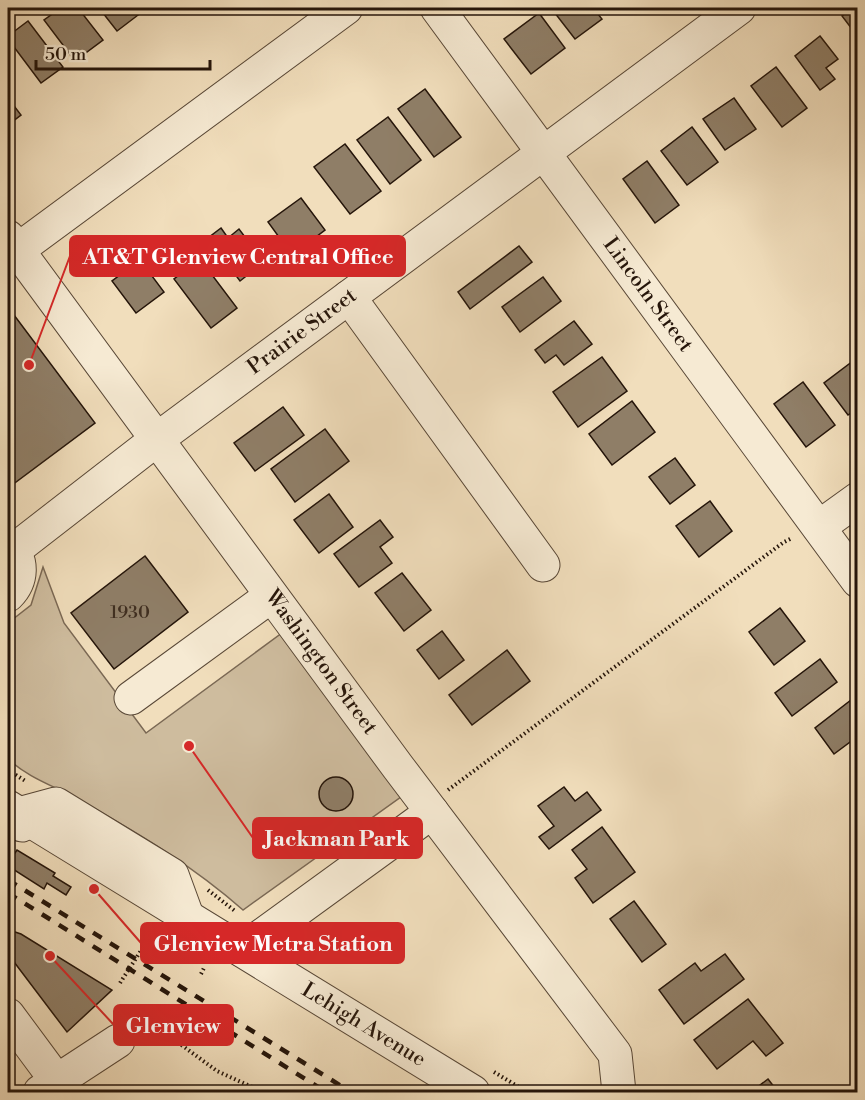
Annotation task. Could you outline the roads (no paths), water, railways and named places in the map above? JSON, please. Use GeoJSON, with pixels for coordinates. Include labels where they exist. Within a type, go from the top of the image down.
{"type":"FeatureCollection","features":[{"type":"Feature","properties":{"kind":"street"},"geometry":{"type":"LineString","coordinates":[[11,248],[346,8]]}},
{"type":"Feature","properties":{"kind":"street","name":"Lincoln Street"},"geometry":{"type":"LineString","coordinates":[[437,8],[858,581]]}},
{"type":"Feature","properties":{"kind":"street","name":"Prairie Street"},"geometry":{"type":"LineString","coordinates":[[10,548],[739,8]]}},
{"type":"Feature","properties":{"kind":"street","name":"Washington Street"},"geometry":{"type":"LineString","coordinates":[[11,248],[615,1054],[619,1092]]}},
{"type":"Feature","properties":{"kind":"street"},"geometry":{"type":"LineString","coordinates":[[349,297],[543,565]]}},
{"type":"Feature","properties":{"kind":"street"},"geometry":{"type":"LineString","coordinates":[[819,527],[858,499]]}},
{"type":"Feature","properties":{"kind":"street"},"geometry":{"type":"LineString","coordinates":[[8,596],[19,579],[20,569],[10,548]]}},
{"type":"Feature","properties":{"kind":"street"},"geometry":{"type":"LineString","coordinates":[[132,698],[271,596]]}},
{"type":"Feature","properties":{"kind":"street"},"geometry":{"type":"LineString","coordinates":[[13,810],[56,804],[172,875],[187,916]]}},
{"type":"Feature","properties":{"kind":"street"},"geometry":{"type":"LineString","coordinates":[[242,950],[430,809]]}},
{"type":"Feature","properties":{"kind":"street","name":"Lehigh Avenue"},"geometry":{"type":"LineString","coordinates":[[13,810],[473,1092]]}},
{"type":"Feature","properties":{"kind":"street"},"geometry":{"type":"LineString","coordinates":[[8,1015],[54,1089],[118,1041]]}},
{"type":"Feature","properties":{"kind":"railway"},"geometry":{"type":"LineString","coordinates":[[8,880],[351,1092]]}},
{"type":"Feature","properties":{"kind":"railway"},"geometry":{"type":"LineString","coordinates":[[8,893],[326,1092]]}},
{"type":"Feature","properties":{"kind":"place","name":"AT&T Glenview Central Office"},"geometry":{"type":"Point","coordinates":[29,365]}},
{"type":"Feature","properties":{"kind":"place","name":"Jackman Park"},"geometry":{"type":"Point","coordinates":[189,746]}},
{"type":"Feature","properties":{"kind":"place","name":"Glenview Metra Station"},"geometry":{"type":"Point","coordinates":[94,889]}},
{"type":"Feature","properties":{"kind":"place","name":"Glenview"},"geometry":{"type":"Point","coordinates":[50,956]}}]}
